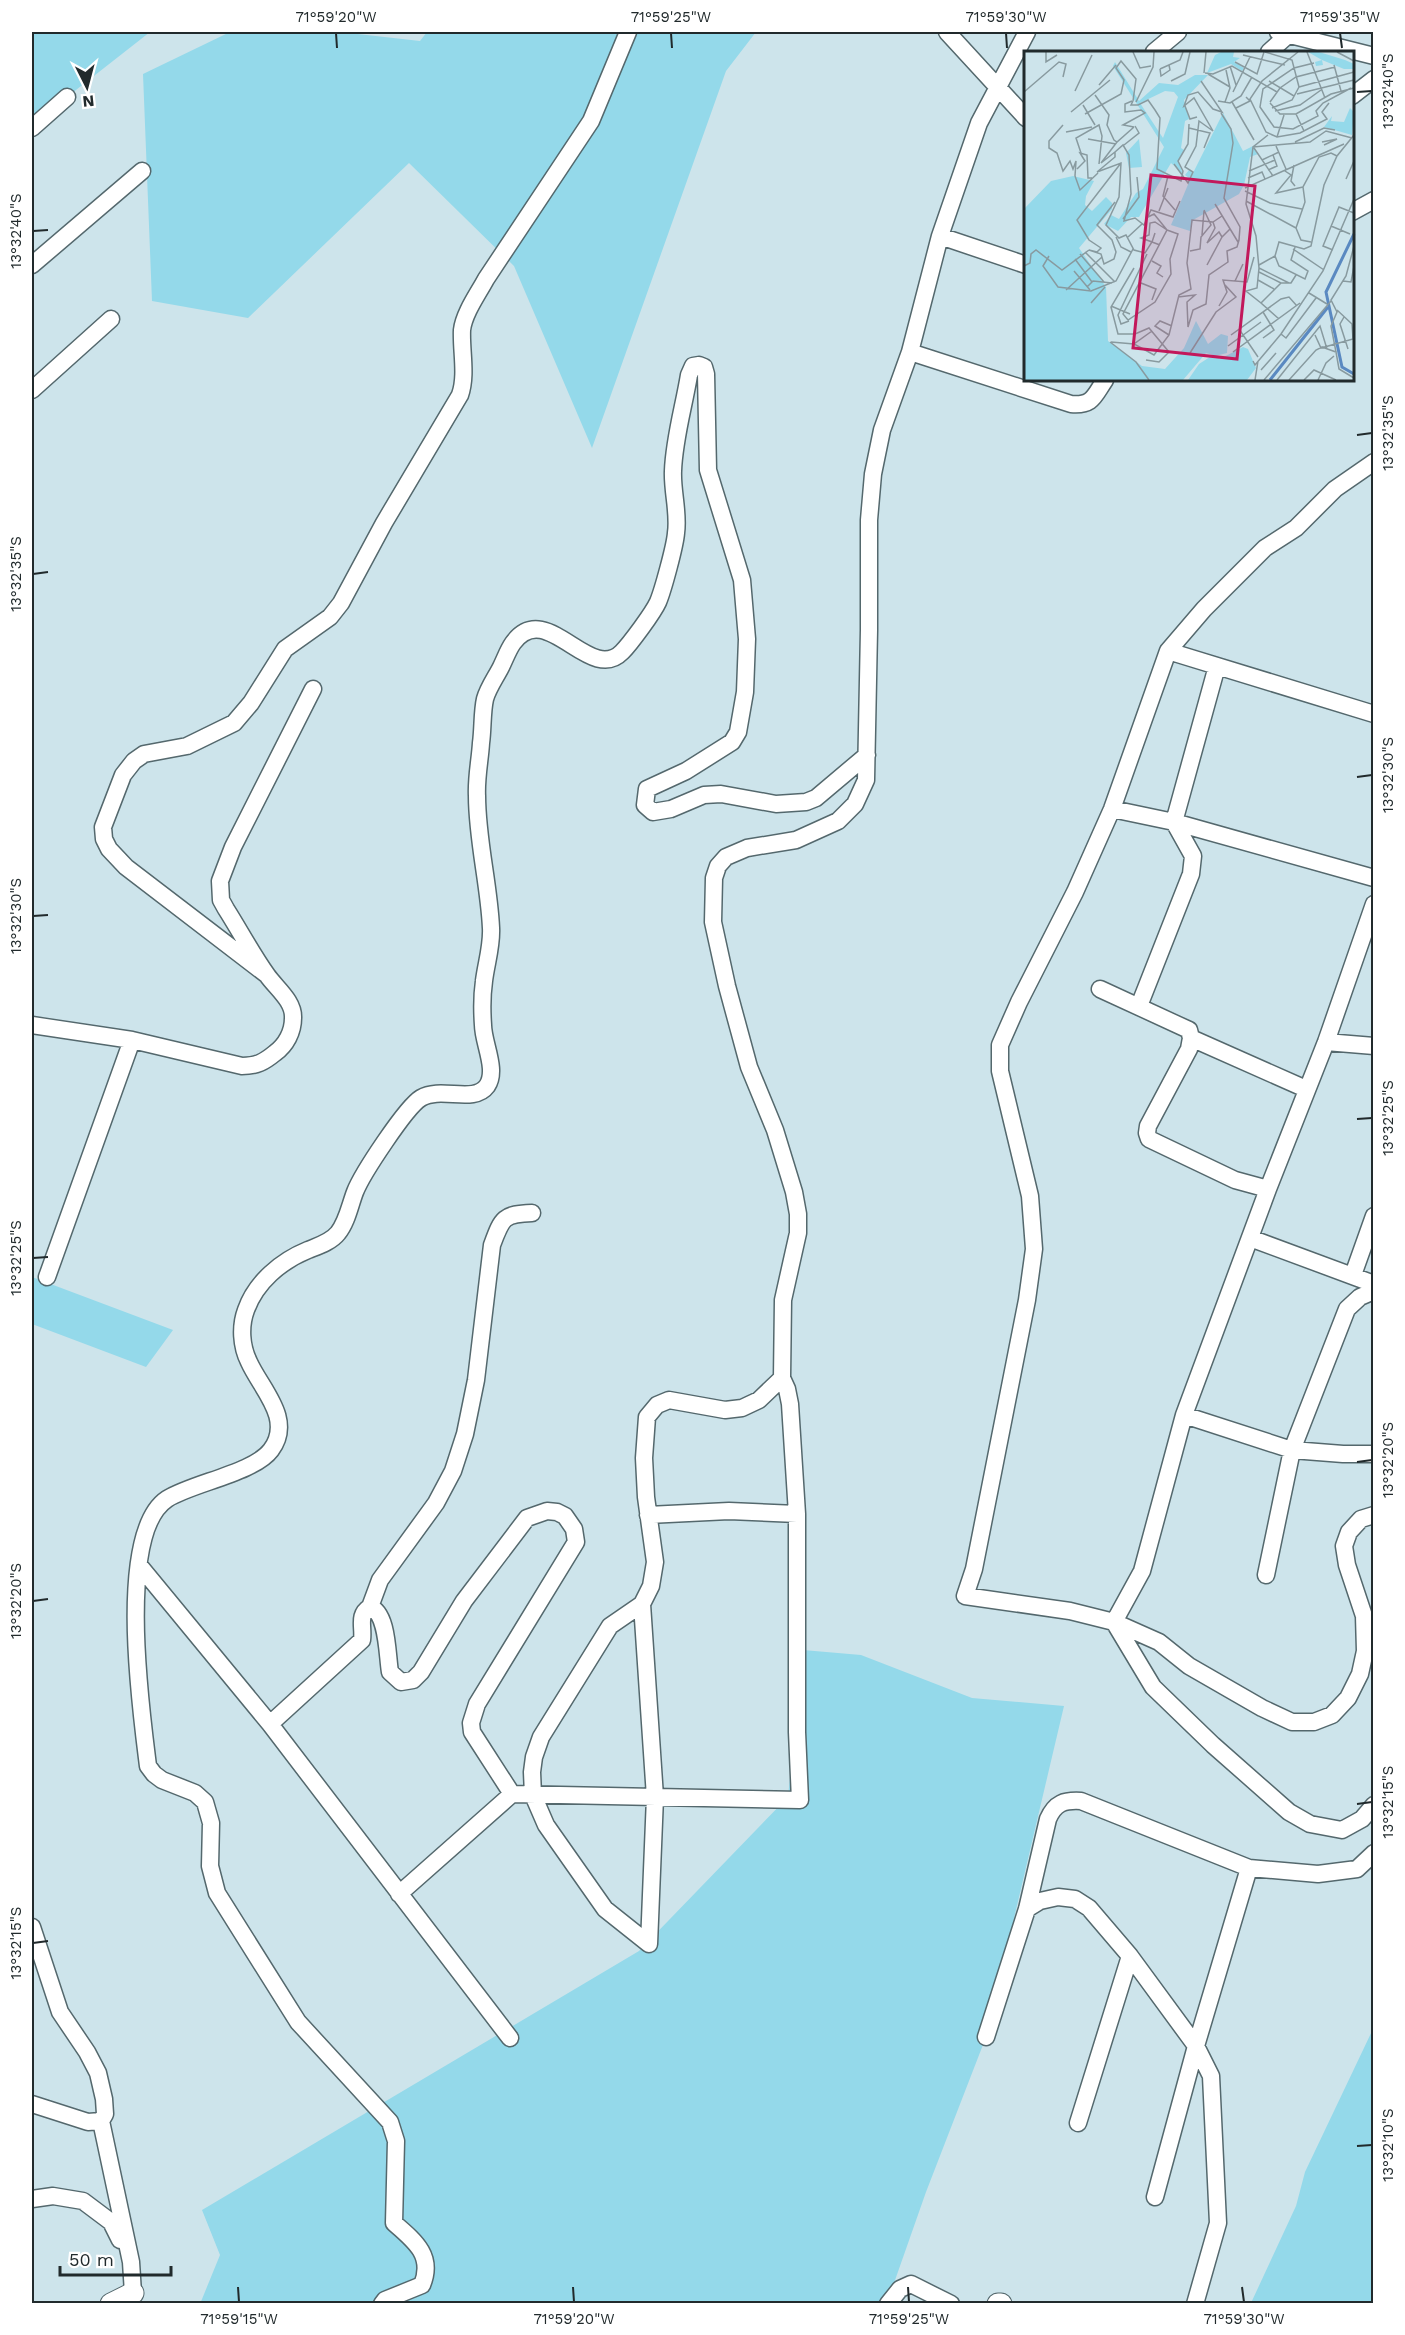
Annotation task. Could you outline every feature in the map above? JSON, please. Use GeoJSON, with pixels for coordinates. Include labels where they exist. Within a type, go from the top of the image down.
{"type":"FeatureCollection","features":[{"type":"Feature","properties":{"kind":"street"},"geometry":{"type":"LineString","coordinates":[[267,975],[126,867],[109,849],[104,839],[103,827],[123,775],[134,761],[144,754],[187,746],[234,723],[251,703],[285,649],[330,617],[341,603],[384,523],[460,395],[463,382],[462,327],[473,301],[591,121],[628,32]]}},
{"type":"Feature","properties":{"kind":"street"},"geometry":{"type":"LineString","coordinates":[[947,32],[1024,116]]}},
{"type":"Feature","properties":{"kind":"street"},"geometry":{"type":"LineString","coordinates":[[399,1894],[512,1794],[800,1800],[797,1732],[797,1514],[790,1404],[782,1378],[783,1300],[798,1233],[798,1214],[794,1192],[778,1140],[748,1067],[727,986],[713,922],[714,878],[718,866],[726,857],[747,848],[796,840],[838,821],[855,804],[866,780],[868,520],[873,474],[882,430],[910,352],[940,236],[979,123],[1027,32]]}},
{"type":"Feature","properties":{"kind":"street"},"geometry":{"type":"LineString","coordinates":[[1155,51],[1178,32]]}},
{"type":"Feature","properties":{"kind":"street"},"geometry":{"type":"LineString","coordinates":[[1270,51],[1283,33],[1374,56]]}},
{"type":"Feature","properties":{"kind":"street"},"geometry":{"type":"LineString","coordinates":[[1354,95],[1374,79]]}},
{"type":"Feature","properties":{"kind":"street"},"geometry":{"type":"LineString","coordinates":[[32,128],[67,97]]}},
{"type":"Feature","properties":{"kind":"street"},"geometry":{"type":"LineString","coordinates":[[32,265],[142,171]]}},
{"type":"Feature","properties":{"kind":"street"},"geometry":{"type":"LineString","coordinates":[[1354,211],[1374,200]]}},
{"type":"Feature","properties":{"kind":"street"},"geometry":{"type":"LineString","coordinates":[[940,236],[1024,264]]}},
{"type":"Feature","properties":{"kind":"street"},"geometry":{"type":"LineString","coordinates":[[32,390],[111,319]]}},
{"type":"Feature","properties":{"kind":"street"},"geometry":{"type":"LineString","coordinates":[[910,352],[1071,404],[1091,402],[1104,381]]}},
{"type":"Feature","properties":{"kind":"street"},"geometry":{"type":"LineString","coordinates":[[382,2304],[385,2300],[422,2285],[426,2275],[425,2256],[415,2242],[394,2223],[394,2131],[390,2122],[298,2022],[217,1893],[210,1866],[211,1823],[205,1802],[195,1793],[162,1780],[148,1766],[137,1649],[135,1596],[139,1565],[151,1517],[162,1503],[172,1496],[263,1459],[272,1449],[279,1435],[276,1412],[248,1361],[243,1342],[242,1326],[246,1309],[256,1289],[278,1266],[302,1252],[322,1245],[338,1234],[357,1187],[409,1107],[424,1095],[441,1092],[478,1094],[490,1082],[491,1074],[483,1028],[484,983],[492,933],[477,796],[486,698],[513,642],[522,634],[535,629],[550,631],[601,661],[611,660],[621,654],[657,602],[676,532],[673,471],[689,375],[693,366],[704,367],[706,374],[708,470],[742,580],[747,639],[745,692],[738,732],[732,742],[686,771],[647,789],[645,805],[652,812],[671,809],[704,795],[721,794],[776,804],[806,802],[816,798],[867,755]]}},
{"type":"Feature","properties":{"kind":"street"},"geometry":{"type":"LineString","coordinates":[[1374,462],[1335,489],[1296,528],[1265,548],[1204,609],[1168,651],[1112,809],[1075,892],[1019,1002],[1000,1045],[1000,1071],[1030,1196],[1034,1249],[1008,1401],[974,1569],[965,1596],[1070,1611],[1114,1622],[1159,1642],[1189,1666],[1262,1708],[1292,1722],[1314,1722],[1332,1715],[1348,1698],[1360,1674],[1365,1651],[1365,1617],[1347,1565],[1344,1546],[1349,1532],[1361,1519],[1374,1515]]}},
{"type":"Feature","properties":{"kind":"street"},"geometry":{"type":"LineString","coordinates":[[1168,651],[1374,714]]}},
{"type":"Feature","properties":{"kind":"street"},"geometry":{"type":"LineString","coordinates":[[1138,1006],[1191,874],[1193,856],[1174,822],[1217,666]]}},
{"type":"Feature","properties":{"kind":"street"},"geometry":{"type":"LineString","coordinates":[[32,1025],[132,1040],[242,1066],[254,1066],[265,1062],[280,1049],[291,1034],[294,1016],[286,998],[267,975],[221,900],[220,880],[233,847],[297,725],[313,689]]}},
{"type":"Feature","properties":{"kind":"street"},"geometry":{"type":"LineString","coordinates":[[1112,809],[1174,822],[1374,878]]}},
{"type":"Feature","properties":{"kind":"street"},"geometry":{"type":"LineString","coordinates":[[1114,1622],[1142,1571],[1184,1415],[1306,1089],[1326,1042],[1374,904]]}},
{"type":"Feature","properties":{"kind":"street"},"geometry":{"type":"LineString","coordinates":[[1100,989],[1189,1030],[1191,1038],[1189,1049],[1148,1126],[1149,1138],[1235,1180],[1268,1189]]}},
{"type":"Feature","properties":{"kind":"street"},"geometry":{"type":"LineString","coordinates":[[1191,1038],[1306,1089]]}},
{"type":"Feature","properties":{"kind":"street"},"geometry":{"type":"LineString","coordinates":[[47,1277],[132,1040]]}},
{"type":"Feature","properties":{"kind":"street"},"geometry":{"type":"LineString","coordinates":[[1326,1042],[1374,1046]]}},
{"type":"Feature","properties":{"kind":"street"},"geometry":{"type":"LineString","coordinates":[[270,1724],[362,1640],[362,1616],[364,1610],[370,1607],[380,1580],[436,1503],[453,1471],[465,1434],[476,1380],[492,1245],[504,1217],[532,1213]]}},
{"type":"Feature","properties":{"kind":"street"},"geometry":{"type":"LineString","coordinates":[[1353,1275],[1374,1216]]}},
{"type":"Feature","properties":{"kind":"street"},"geometry":{"type":"LineString","coordinates":[[1250,1238],[1374,1284]]}},
{"type":"Feature","properties":{"kind":"street"},"geometry":{"type":"LineString","coordinates":[[1266,1575],[1292,1450],[1347,1309],[1360,1297],[1374,1291]]}},
{"type":"Feature","properties":{"kind":"street"},"geometry":{"type":"LineString","coordinates":[[642,1604],[655,1797],[649,1944],[605,1910],[546,1826],[533,1795],[534,1756],[541,1737],[610,1626],[642,1604],[651,1586],[655,1562],[648,1515],[644,1458],[647,1417],[657,1405],[669,1400],[725,1410],[742,1408],[759,1400],[782,1378]]}},
{"type":"Feature","properties":{"kind":"street"},"geometry":{"type":"LineString","coordinates":[[1184,1415],[1292,1450],[1374,1454]]}},
{"type":"Feature","properties":{"kind":"street"},"geometry":{"type":"LineString","coordinates":[[370,1607],[377,1610],[382,1619],[390,1672],[401,1682],[413,1680],[431,1658],[464,1601],[527,1518],[547,1511],[565,1516],[574,1529],[576,1542],[477,1704],[471,1724],[476,1739],[512,1794]]}},
{"type":"Feature","properties":{"kind":"street"},"geometry":{"type":"LineString","coordinates":[[648,1515],[729,1511],[797,1514]]}},
{"type":"Feature","properties":{"kind":"street"},"geometry":{"type":"LineString","coordinates":[[139,1565],[270,1724],[510,2038]]}},
{"type":"Feature","properties":{"kind":"street"},"geometry":{"type":"LineString","coordinates":[[1114,1622],[1153,1687],[1229,1760],[1288,1812],[1310,1824],[1342,1830],[1362,1819],[1374,1805]]}},
{"type":"Feature","properties":{"kind":"street"},"geometry":{"type":"LineString","coordinates":[[986,2037],[1027,1909],[1048,1819],[1058,1803],[1069,1800],[1081,1801],[1249,1868],[1318,1874],[1357,1869],[1374,1853]]}},
{"type":"Feature","properties":{"kind":"street"},"geometry":{"type":"LineString","coordinates":[[1155,2197],[1196,2046],[1249,1868]]}},
{"type":"Feature","properties":{"kind":"street"},"geometry":{"type":"LineString","coordinates":[[1027,1909],[1040,1901],[1058,1897],[1075,1899],[1089,1908],[1130,1956],[1196,2046],[1211,2076],[1218,2223],[1195,2304]]}},
{"type":"Feature","properties":{"kind":"street"},"geometry":{"type":"LineString","coordinates":[[32,1927],[60,2012],[98,2073],[104,2099],[105,2114],[101,2121],[131,2262],[132,2298],[111,2304]]}},
{"type":"Feature","properties":{"kind":"street"},"geometry":{"type":"LineString","coordinates":[[1078,2123],[1130,1956]]}},
{"type":"Feature","properties":{"kind":"street"},"geometry":{"type":"LineString","coordinates":[[32,2104],[88,2122],[101,2121]]}},
{"type":"Feature","properties":{"kind":"street"},"geometry":{"type":"LineString","coordinates":[[32,2199],[53,2196],[83,2201],[111,2222],[131,2262]]}},
{"type":"Feature","properties":{"kind":"street"},"geometry":{"type":"LineString","coordinates":[[888,2304],[900,2289],[911,2284],[951,2304]]}},
{"type":"Feature","properties":{"kind":"shaded area"},"geometry":{"type":"Polygon","coordinates":[[[32,32],[150,32],[67,97],[32,119],[32,32]]]}},
{"type":"Feature","properties":{"kind":"shaded area"},"geometry":{"type":"Polygon","coordinates":[[[230,32],[340,32],[420,41],[427,32],[756,32],[726,71],[592,448],[514,266],[409,163],[248,318],[152,301],[143,74],[230,32]]]}},
{"type":"Feature","properties":{"kind":"shaded area"},"geometry":{"type":"Polygon","coordinates":[[[32,1277],[173,1330],[146,1367],[32,1324],[32,1277]]]}},
{"type":"Feature","properties":{"kind":"shaded area"},"geometry":{"type":"Polygon","coordinates":[[[803,1650],[861,1655],[972,1698],[1064,1706],[986,2037],[926,2192],[887,2303],[200,2304],[220,2255],[202,2210],[639,1951],[788,1797],[803,1650]]]}},
{"type":"Feature","properties":{"kind":"shaded area"},"geometry":{"type":"Polygon","coordinates":[[[1373,2029],[1373,2303],[1251,2303],[1296,2206],[1305,2172],[1373,2029]]]}}]}
